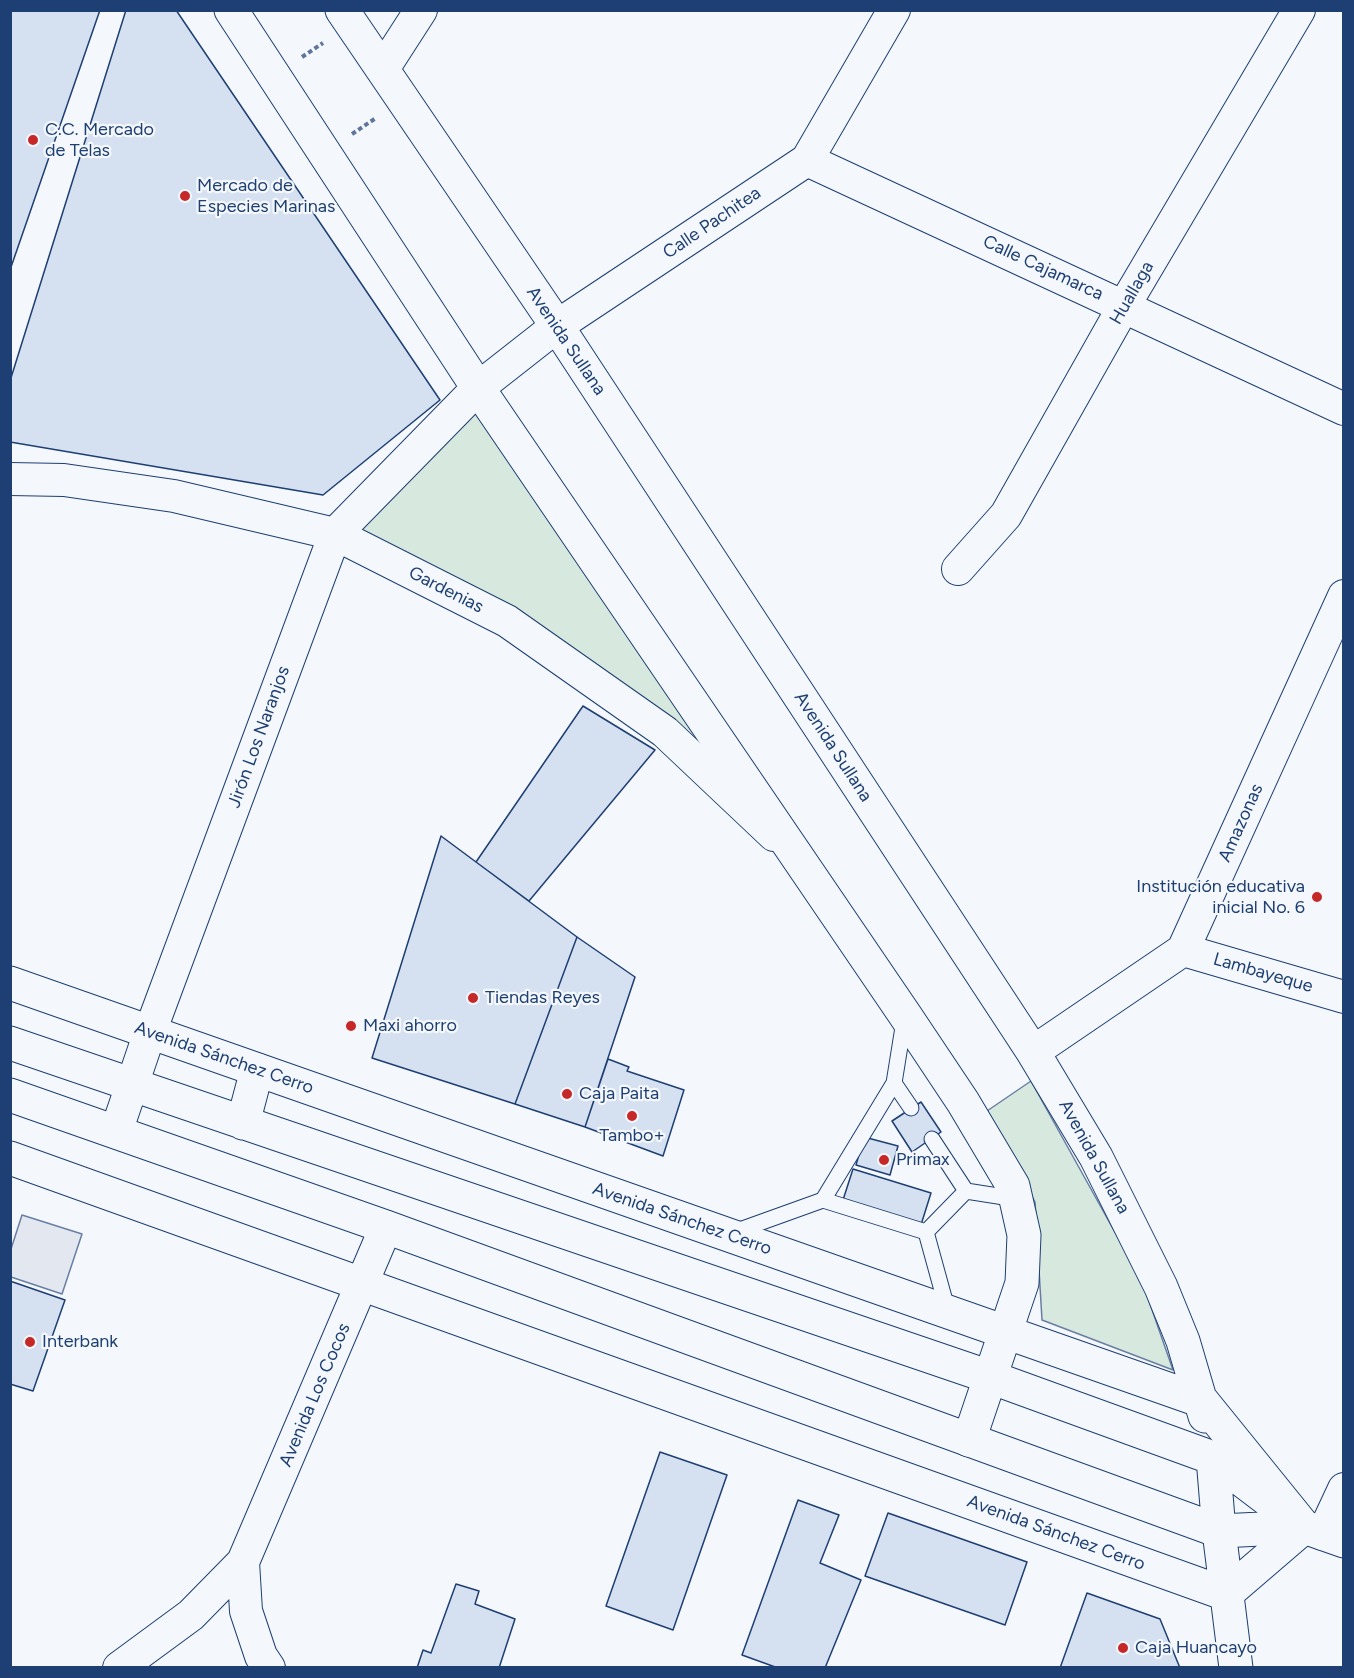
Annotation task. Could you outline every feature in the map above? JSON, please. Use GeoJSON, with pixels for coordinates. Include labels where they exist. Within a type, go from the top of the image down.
{"type":"FeatureCollection","features":[{"type":"Feature","properties":{"kind":"main road"},"geometry":{"type":"LineString","coordinates":[[231,10],[478,388],[804,864],[969,1111],[1013,1186],[1018,1199],[1024,1235],[1022,1284],[969,1440]]}},
{"type":"Feature","properties":{"kind":"main road","name":"Avenida Sullana"},"geometry":{"type":"LineString","coordinates":[[347,17],[557,326],[1033,1052],[1096,1157],[1141,1246],[1184,1341],[1202,1401],[1213,1458],[1219,1531],[1236,1668]]}},
{"type":"Feature","properties":{"kind":"main road","name":"Avenida Sánchez Cerro"},"geometry":{"type":"LineString","coordinates":[[10,983],[1202,1401]]}},
{"type":"Feature","properties":{"kind":"main road"},"geometry":{"type":"LineString","coordinates":[[10,1043],[990,1377],[1213,1458],[1323,1534]]}},
{"type":"Feature","properties":{"kind":"main road"},"geometry":{"type":"LineString","coordinates":[[243,1123],[257,1070]]}},
{"type":"Feature","properties":{"kind":"main road"},"geometry":{"type":"LineString","coordinates":[[10,1095],[386,1227],[1219,1531],[1323,1534]]}},
{"type":"Feature","properties":{"kind":"main road","name":"Avenida Sánchez Cerro"},"geometry":{"type":"LineString","coordinates":[[10,1158],[1226,1594]]}},
{"type":"Feature","properties":{"kind":"main road"},"geometry":{"type":"LineString","coordinates":[[1202,1401],[1323,1534]]}},
{"type":"Feature","properties":{"kind":"main road"},"geometry":{"type":"LineString","coordinates":[[1226,1594],[1323,1534]]}},
{"type":"Feature","properties":{"kind":"street"},"geometry":{"type":"LineString","coordinates":[[383,69],[421,10]]}},
{"type":"Feature","properties":{"kind":"street","name":"Calle Pachitea"},"geometry":{"type":"LineString","coordinates":[[478,388],[557,326],[807,160],[894,10]]}},
{"type":"Feature","properties":{"kind":"street","name":"Huallaga"},"geometry":{"type":"LineString","coordinates":[[958,569],[1006,515],[1124,306],[1299,10]]}},
{"type":"Feature","properties":{"kind":"street","name":"Calle Cajamarca"},"geometry":{"type":"LineString","coordinates":[[807,160],[1344,409]]}},
{"type":"Feature","properties":{"kind":"street","name":"Jirón Los Naranjos"},"geometry":{"type":"LineString","coordinates":[[116,1132],[150,1032],[335,534],[478,388]]}},
{"type":"Feature","properties":{"kind":"street","name":"Gardenias"},"geometry":{"type":"LineString","coordinates":[[10,479],[64,480],[174,496],[335,534],[507,621],[665,732],[804,864]]}},
{"type":"Feature","properties":{"kind":"street","name":"Amazonas"},"geometry":{"type":"LineString","coordinates":[[1184,950],[1344,596]]}},
{"type":"Feature","properties":{"kind":"street"},"geometry":{"type":"LineString","coordinates":[[1033,1052],[1184,950]]}},
{"type":"Feature","properties":{"kind":"street","name":"Lambayeque"},"geometry":{"type":"LineString","coordinates":[[1184,950],[1344,997]]}},
{"type":"Feature","properties":{"kind":"street","name":"Avenida Los Cocos"},"geometry":{"type":"LineString","coordinates":[[119,1668],[191,1616],[243,1562],[386,1227]]}},
{"type":"Feature","properties":{"kind":"street"},"geometry":{"type":"LineString","coordinates":[[1323,1534],[1344,1490]]}},
{"type":"Feature","properties":{"kind":"street","name":"Avenida Los Cocos"},"geometry":{"type":"LineString","coordinates":[[243,1562],[246,1611],[261,1656],[269,1668]]}},
{"type":"Feature","properties":{"kind":"lane"},"geometry":{"type":"LineString","coordinates":[[823,1200],[894,1083],[905,1015]]}},
{"type":"Feature","properties":{"kind":"lane"},"geometry":{"type":"LineString","coordinates":[[894,1083],[911,1108]]}},
{"type":"Feature","properties":{"kind":"lane"},"geometry":{"type":"LineString","coordinates":[[932,1139],[966,1191],[1018,1199]]}},
{"type":"Feature","properties":{"kind":"lane"},"geometry":{"type":"LineString","coordinates":[[926,1232],[966,1191]]}},
{"type":"Feature","properties":{"kind":"lane"},"geometry":{"type":"LineString","coordinates":[[728,1235],[823,1200],[926,1232]]}},
{"type":"Feature","properties":{"kind":"lane"},"geometry":{"type":"LineString","coordinates":[[926,1232],[948,1312]]}},
{"type":"Feature","properties":{"kind":"path"},"geometry":{"type":"LineString","coordinates":[[274,76],[347,17]]}},
{"type":"Feature","properties":{"kind":"path"},"geometry":{"type":"LineString","coordinates":[[324,153],[403,99]]}},
{"type":"Feature","properties":{"kind":"shaded area"},"geometry":{"type":"Polygon","coordinates":[[[478,388],[804,865],[665,732],[335,534],[478,388]]]}},
{"type":"Feature","properties":{"kind":"shaded area"},"geometry":{"type":"Polygon","coordinates":[[[1031,1081],[1142,1281],[1173,1370],[1042,1320],[1035,1202],[987,1111],[1031,1081]]]}},
{"type":"Feature","properties":{"kind":"shaded area"},"geometry":{"type":"Polygon","coordinates":[[[22,1215],[82,1234],[62,1294],[11,1277],[11,1249],[22,1215]]]}},
{"type":"Feature","properties":{"kind":"building","name":"C.C. Mercado de Telas"},"geometry":{"type":"Polygon","coordinates":[[[10,10],[100,10],[10,270],[10,10]]]}},
{"type":"Feature","properties":{"kind":"building","name":"Mercado de Especies Marinas"},"geometry":{"type":"Polygon","coordinates":[[[126,10],[176,10],[440,400],[323,495],[10,442],[10,381],[126,10]]]}},
{"type":"Feature","properties":{"kind":"building"},"geometry":{"type":"Polygon","coordinates":[[[583,706],[655,750],[529,901],[476,862],[583,706]]]}},
{"type":"Feature","properties":{"kind":"building","name":"Tiendas Reyes"},"geometry":{"type":"Polygon","coordinates":[[[441,836],[577,937],[515,1104],[372,1058],[441,836]]]}},
{"type":"Feature","properties":{"kind":"building"},"geometry":{"type":"Polygon","coordinates":[[[577,937],[635,977],[585,1127],[515,1104],[577,937]]]}},
{"type":"Feature","properties":{"kind":"building"},"geometry":{"type":"Polygon","coordinates":[[[608,1059],[629,1067],[627,1071],[684,1090],[663,1156],[585,1127],[608,1059]]]}},
{"type":"Feature","properties":{"kind":"building"},"geometry":{"type":"Polygon","coordinates":[[[921,1102],[941,1132],[912,1152],[892,1121],[921,1102]]]}},
{"type":"Feature","properties":{"kind":"building"},"geometry":{"type":"Polygon","coordinates":[[[864,1137],[898,1146],[890,1175],[856,1165],[864,1137]]]}},
{"type":"Feature","properties":{"kind":"building"},"geometry":{"type":"Polygon","coordinates":[[[853,1169],[931,1193],[920,1228],[842,1203],[853,1169]]]}},
{"type":"Feature","properties":{"kind":"building","name":"Interbank"},"geometry":{"type":"Polygon","coordinates":[[[10,1281],[65,1300],[33,1391],[10,1384],[10,1281]]]}},
{"type":"Feature","properties":{"kind":"building"},"geometry":{"type":"Polygon","coordinates":[[[660,1452],[727,1475],[673,1630],[606,1606],[660,1452]]]}},
{"type":"Feature","properties":{"kind":"building"},"geometry":{"type":"Polygon","coordinates":[[[798,1500],[839,1515],[820,1563],[861,1580],[825,1668],[778,1668],[742,1655],[798,1500]]]}},
{"type":"Feature","properties":{"kind":"building"},"geometry":{"type":"Polygon","coordinates":[[[888,1513],[1027,1562],[1005,1625],[865,1576],[888,1513]]]}},
{"type":"Feature","properties":{"kind":"building"},"geometry":{"type":"Polygon","coordinates":[[[456,1584],[479,1591],[475,1604],[515,1619],[499,1668],[417,1668],[423,1650],[431,1653],[456,1584]]]}},
{"type":"Feature","properties":{"kind":"building"},"geometry":{"type":"Polygon","coordinates":[[[1087,1593],[1160,1619],[1180,1668],[1060,1668],[1087,1593]]]}},
{"type":"Feature","properties":{"kind":"place","name":"C.C. Mercado de Telas"},"geometry":{"type":"Point","coordinates":[33,140]}},
{"type":"Feature","properties":{"kind":"place","name":"Mercado de Especies Marinas"},"geometry":{"type":"Point","coordinates":[185,196]}},
{"type":"Feature","properties":{"kind":"place","name":"Institución educativa inicial No. 6"},"geometry":{"type":"Point","coordinates":[1317,897]}},
{"type":"Feature","properties":{"kind":"place","name":"Tiendas Reyes"},"geometry":{"type":"Point","coordinates":[473,998]}},
{"type":"Feature","properties":{"kind":"place","name":"Maxi ahorro"},"geometry":{"type":"Point","coordinates":[351,1026]}},
{"type":"Feature","properties":{"kind":"place","name":"Caja Paita"},"geometry":{"type":"Point","coordinates":[567,1094]}},
{"type":"Feature","properties":{"kind":"place","name":"Tambo+"},"geometry":{"type":"Point","coordinates":[632,1116]}},
{"type":"Feature","properties":{"kind":"place","name":"Primax"},"geometry":{"type":"Point","coordinates":[884,1160]}},
{"type":"Feature","properties":{"kind":"place","name":"Interbank"},"geometry":{"type":"Point","coordinates":[30,1342]}},
{"type":"Feature","properties":{"kind":"place","name":"Caja Huancayo"},"geometry":{"type":"Point","coordinates":[1123,1648]}}]}
